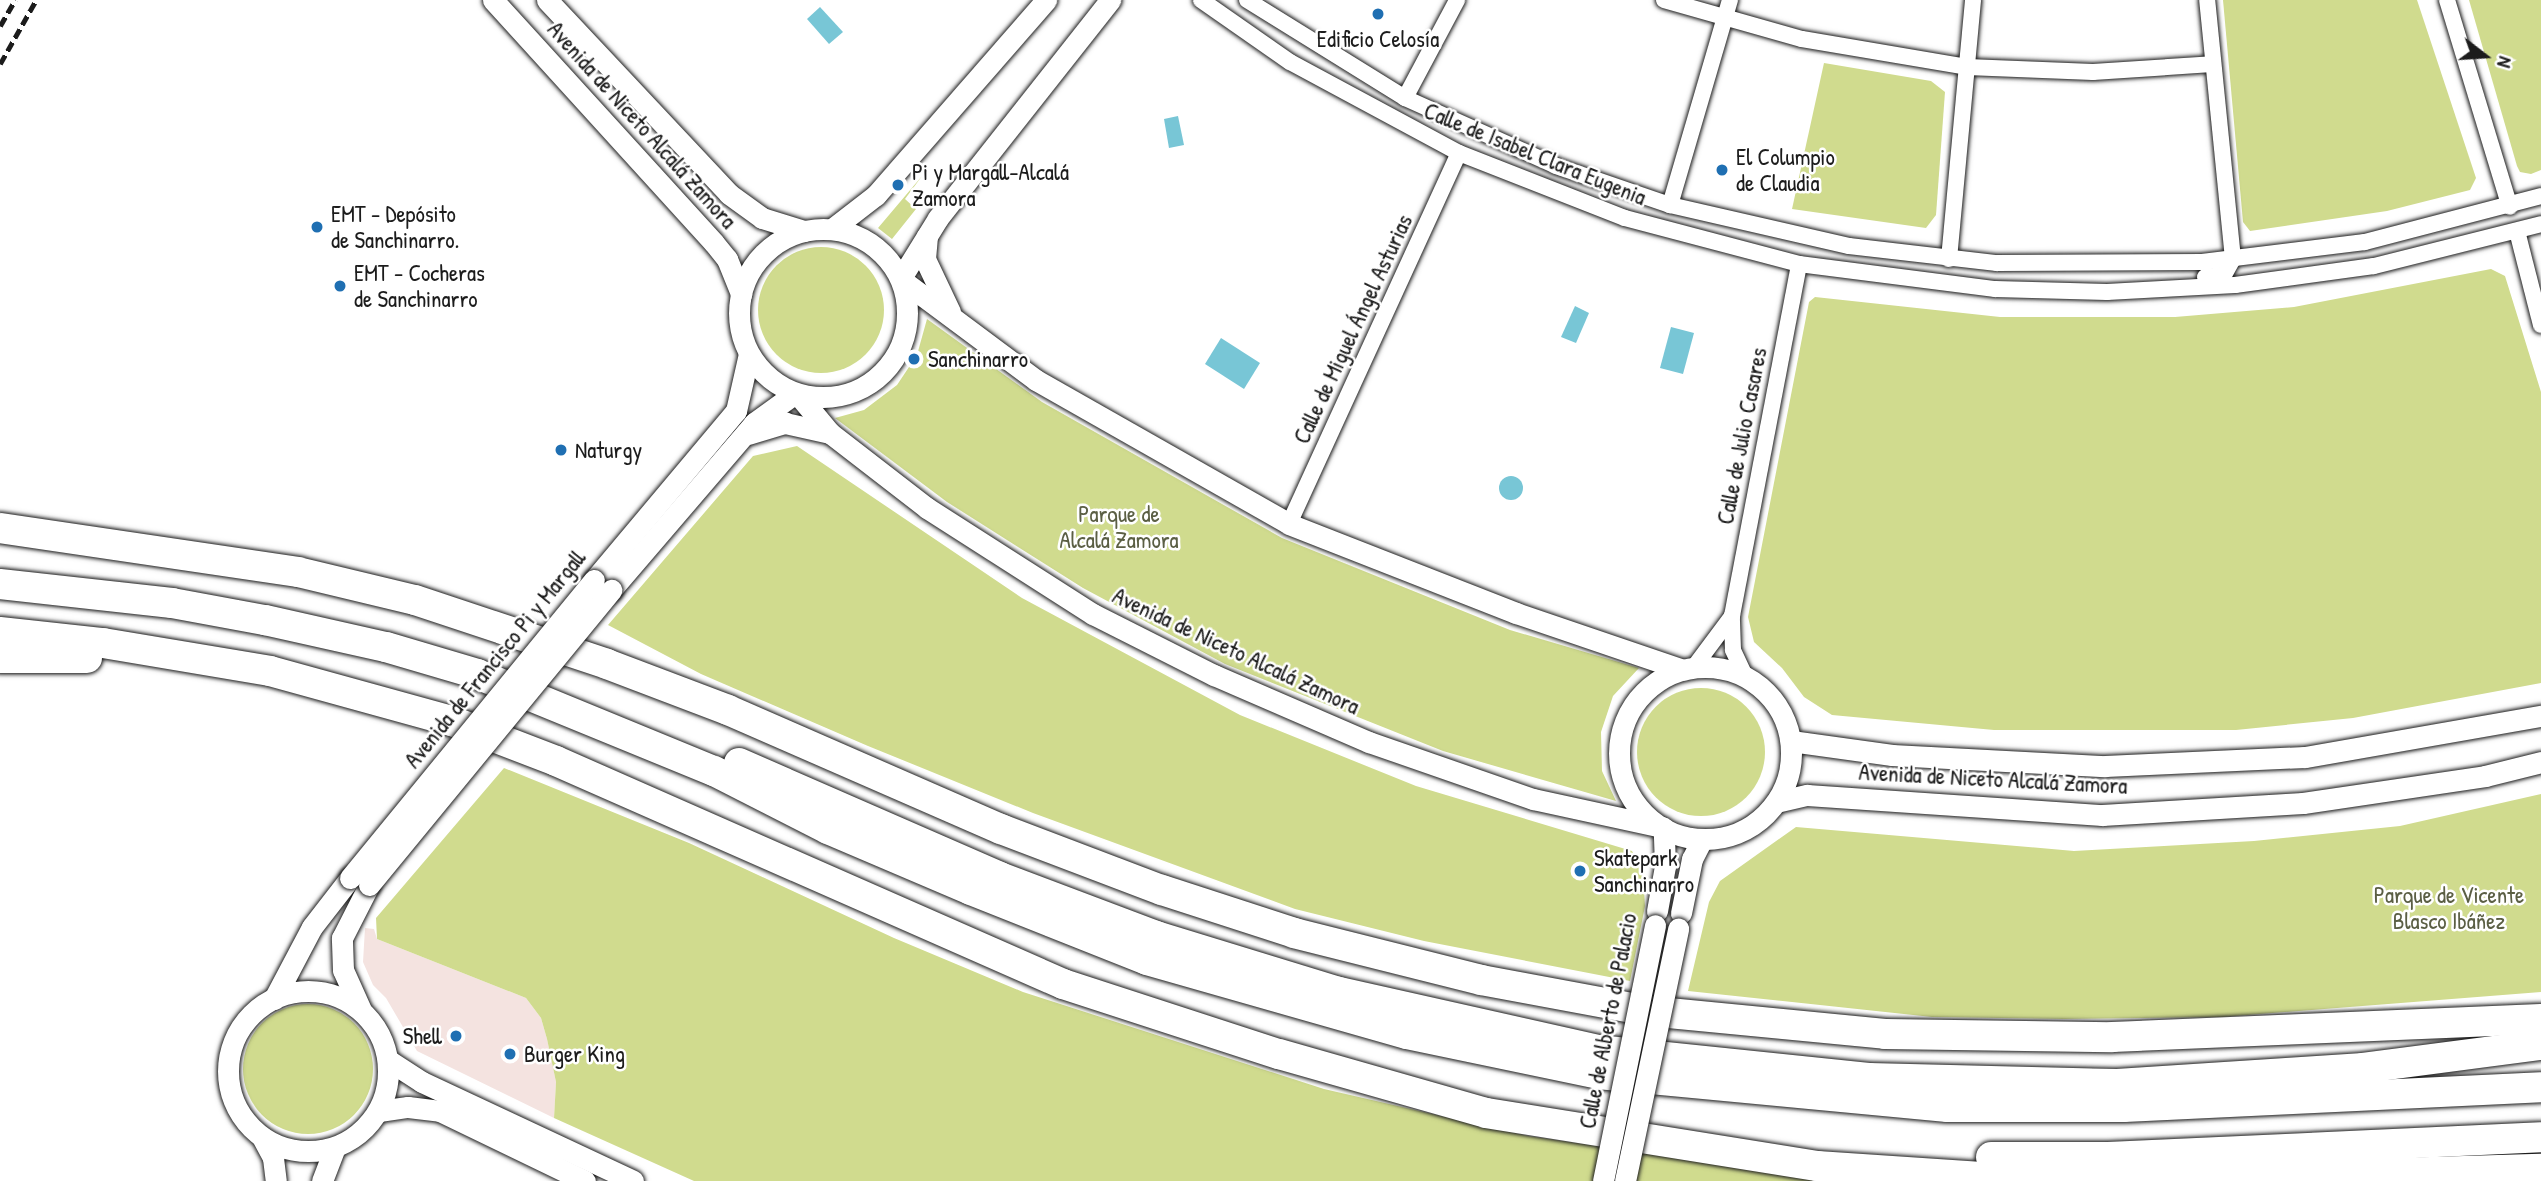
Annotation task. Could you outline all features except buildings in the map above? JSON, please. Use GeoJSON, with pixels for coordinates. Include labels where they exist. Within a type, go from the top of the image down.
{"type":"FeatureCollection","features":[{"type":"Feature","properties":{"kind":"highway"},"geometry":{"type":"LineString","coordinates":[[0,528],[298,572],[415,600],[607,664],[728,710],[1001,829],[1162,890],[1294,933],[1481,980],[1648,1011],[1885,1034],[2112,1037],[2541,1019]]}},
{"type":"Feature","properties":{"kind":"highway"},"geometry":{"type":"LineString","coordinates":[[0,534],[63,537]]}},
{"type":"Feature","properties":{"kind":"highway"},"geometry":{"type":"LineString","coordinates":[[0,584],[156,590],[258,604],[371,630],[484,663],[730,759],[1000,877],[1156,936],[1339,992],[1598,1050],[1869,1078],[2116,1084],[2363,1068],[2541,1045]]}},
{"type":"Feature","properties":{"kind":"highway"},"geometry":{"type":"LineString","coordinates":[[57,588],[264,620],[386,647],[477,674],[676,754],[828,829],[971,890],[1147,960],[1407,1034],[1507,1056],[1598,1074],[1699,1086],[1947,1107],[2124,1107],[2541,1087]]}},
{"type":"Feature","properties":{"kind":"highway"},"geometry":{"type":"LineString","coordinates":[[0,632],[270,670],[452,721],[556,761],[1063,984],[1267,1050],[1391,1082],[1499,1115],[1805,1164],[1895,1172],[2195,1179],[2541,1169]]}},
{"type":"Feature","properties":{"kind":"highway"},"geometry":{"type":"LineString","coordinates":[[0,658],[203,659]]}},
{"type":"Feature","properties":{"kind":"highway"},"geometry":{"type":"LineString","coordinates":[[2385,1025],[2541,1007]]}},
{"type":"Feature","properties":{"kind":"highway"},"geometry":{"type":"LineString","coordinates":[[1391,1082],[1592,1117],[1918,1157],[2108,1157],[2541,1137]]}},
{"type":"Feature","properties":{"kind":"street","name":"Avenida de Niceto Alcalá Zamora"},"geometry":{"type":"LineString","coordinates":[[493,0],[714,243],[727,259],[741,294]]}},
{"type":"Feature","properties":{"kind":"street","name":"Avenida de Niceto Alcalá Zamora"},"geometry":{"type":"LineString","coordinates":[[547,0],[729,194],[762,218],[804,231]]}},
{"type":"Feature","properties":{"kind":"street"},"geometry":{"type":"LineString","coordinates":[[832,229],[876,195],[1046,0]]}},
{"type":"Feature","properties":{"kind":"street"},"geometry":{"type":"LineString","coordinates":[[1110,0],[928,233],[902,280],[907,304],[903,338],[883,372],[846,394],[797,395],[772,380],[749,354],[739,325],[741,294],[747,276],[770,247],[804,231],[832,229],[870,243],[902,280],[1036,380],[1289,524],[1516,613],[1688,669],[1720,668],[1745,676],[1767,693],[1783,715],[1791,741],[1786,783],[1776,802],[1744,830],[1702,839],[1663,828],[1631,796],[1622,775],[1621,741],[1631,710],[1645,692],[1688,669]]}},
{"type":"Feature","properties":{"kind":"street","name":"Calle de Isabel Clara Eugenia"},"geometry":{"type":"LineString","coordinates":[[1201,0],[1290,62],[1459,153],[1625,218],[1799,264],[1995,289],[2107,292],[2235,285],[2374,266],[2541,223]]}},
{"type":"Feature","properties":{"kind":"street","name":"Calle de Isabel Clara Eugenia"},"geometry":{"type":"LineString","coordinates":[[1247,0],[1405,99],[1556,166],[1670,205],[1849,246],[1949,259],[2080,266],[2233,259],[2365,242],[2510,208],[2541,196]]}},
{"type":"Feature","properties":{"kind":"street"},"geometry":{"type":"LineString","coordinates":[[1405,99],[1457,0]]}},
{"type":"Feature","properties":{"kind":"street"},"geometry":{"type":"LineString","coordinates":[[1664,0],[1725,18],[1883,55],[1967,66],[2093,72],[2212,64]]}},
{"type":"Feature","properties":{"kind":"street"},"geometry":{"type":"LineString","coordinates":[[1670,205],[1730,0]]}},
{"type":"Feature","properties":{"kind":"street"},"geometry":{"type":"LineString","coordinates":[[1949,259],[1973,0]]}},
{"type":"Feature","properties":{"kind":"street"},"geometry":{"type":"LineString","coordinates":[[2207,0],[2233,259]]}},
{"type":"Feature","properties":{"kind":"street"},"geometry":{"type":"LineString","coordinates":[[2446,0],[2510,208]]}},
{"type":"Feature","properties":{"kind":"street","name":"Calle de Miguel Ángel Asturias"},"geometry":{"type":"LineString","coordinates":[[1289,524],[1459,153]]}},
{"type":"Feature","properties":{"kind":"street"},"geometry":{"type":"LineString","coordinates":[[2517,231],[2541,325]]}},
{"type":"Feature","properties":{"kind":"street"},"geometry":{"type":"LineString","coordinates":[[928,233],[925,259],[953,317]]}},
{"type":"Feature","properties":{"kind":"street","name":"Calle de Isabel Clara Eugenia"},"geometry":{"type":"LineString","coordinates":[[1799,264],[1849,246]]}},
{"type":"Feature","properties":{"kind":"street","name":"Calle de Isabel Clara Eugenia"},"geometry":{"type":"LineString","coordinates":[[2107,292],[2151,281],[2224,275],[2233,259]]}},
{"type":"Feature","properties":{"kind":"street","name":"Calle de Julio Casares"},"geometry":{"type":"LineString","coordinates":[[1745,676],[1733,650],[1732,616],[1799,264]]}},
{"type":"Feature","properties":{"kind":"street","name":"Avenida de Francisco Pi y Margall"},"geometry":{"type":"LineString","coordinates":[[274,999],[312,927],[360,881],[603,585],[736,411],[749,354]]}},
{"type":"Feature","properties":{"kind":"street","name":"Avenida de Niceto Alcalá Zamora"},"geometry":{"type":"LineString","coordinates":[[797,395],[830,433],[927,508],[1093,614],[1214,676],[1369,742],[1533,799],[1663,828]]}},
{"type":"Feature","properties":{"kind":"street","name":"Avenida de Francisco Pi y Margall"},"geometry":{"type":"LineString","coordinates":[[603,585],[743,436],[797,395]]}},
{"type":"Feature","properties":{"kind":"street","name":"Avenida de Niceto Alcalá Zamora"},"geometry":{"type":"LineString","coordinates":[[743,436],[785,423],[830,433]]}},
{"type":"Feature","properties":{"kind":"street","name":"Calle de Julio Casares"},"geometry":{"type":"LineString","coordinates":[[1688,669],[1732,616]]}},
{"type":"Feature","properties":{"kind":"street","name":"Avenida de Niceto Alcalá Zamora"},"geometry":{"type":"LineString","coordinates":[[1791,741],[1892,755],[2105,766],[2305,757],[2541,716]]}},
{"type":"Feature","properties":{"kind":"street","name":"Avenida de Niceto Alcalá Zamora"},"geometry":{"type":"LineString","coordinates":[[1776,802],[1807,795],[2102,815],[2303,803],[2485,776],[2541,762]]}},
{"type":"Feature","properties":{"kind":"street","name":"Calle de Alberto de Palacio"},"geometry":{"type":"LineString","coordinates":[[1603,1181],[1665,866],[1663,828]]}},
{"type":"Feature","properties":{"kind":"street"},"geometry":{"type":"LineString","coordinates":[[1625,1181],[1692,859],[1702,839]]}},
{"type":"Feature","properties":{"kind":"street","name":"Avenida de Francisco Pi y Margall"},"geometry":{"type":"LineString","coordinates":[[360,881],[342,938],[344,970],[361,1010]]}},
{"type":"Feature","properties":{"kind":"street"},"geometry":{"type":"LineString","coordinates":[[262,1137],[310,1152],[335,1147],[353,1139],[379,1111],[388,1087],[388,1060],[379,1032],[361,1010],[319,991],[274,999],[253,1012],[241,1026],[227,1065],[235,1105],[262,1137],[273,1158],[276,1181]]}},
{"type":"Feature","properties":{"kind":"street"},"geometry":{"type":"LineString","coordinates":[[388,1060],[422,1082],[633,1181]]}},
{"type":"Feature","properties":{"kind":"street"},"geometry":{"type":"LineString","coordinates":[[379,1111],[408,1107],[440,1111],[585,1181]]}},
{"type":"Feature","properties":{"kind":"street"},"geometry":{"type":"LineString","coordinates":[[322,1181],[335,1147]]}},
{"type":"Feature","properties":{"kind":"shaded area"},"geometry":{"type":"Polygon","coordinates":[[[365,928],[374,929],[377,939],[526,998],[541,1018],[547,1039],[556,1082],[554,1118],[417,1051],[386,998],[373,985],[363,962],[365,928]]]}},
{"type":"Feature","properties":{"kind":"green space"},"geometry":{"type":"Polygon","coordinates":[[[2223,0],[2417,0],[2476,178],[2470,190],[2387,211],[2250,231],[2243,222],[2223,0]]]}},
{"type":"Feature","properties":{"kind":"green space"},"geometry":{"type":"Polygon","coordinates":[[[2469,0],[2541,0],[2541,170],[2531,174],[2520,172],[2517,166],[2469,0]]]}},
{"type":"Feature","properties":{"kind":"green space"},"geometry":{"type":"Polygon","coordinates":[[[1824,63],[1931,81],[1945,92],[1936,215],[1926,228],[1792,209],[1824,63]]]}},
{"type":"Feature","properties":{"kind":"green space"},"geometry":{"type":"Polygon","coordinates":[[[922,176],[905,199],[916,209],[892,239],[878,228],[922,176]]]}},
{"type":"Feature","properties":{"kind":"green space"},"geometry":{"type":"Polygon","coordinates":[[[821,247],[845,252],[865,266],[879,286],[884,310],[879,334],[865,354],[845,368],[821,373],[797,368],[777,354],[763,334],[758,310],[763,286],[777,266],[797,252],[821,247]]]}},
{"type":"Feature","properties":{"kind":"green space"},"geometry":{"type":"Polygon","coordinates":[[[2491,269],[2505,276],[2541,392],[2541,683],[2353,718],[2236,730],[1994,730],[1832,715],[1804,697],[1782,668],[1754,642],[1748,617],[1809,302],[1815,297],[2000,317],[2175,317],[2294,307],[2491,269]]]}},
{"type":"Feature","properties":{"kind":"green space","name":"Parque de Alcalá Zamora"},"geometry":{"type":"Polygon","coordinates":[[[927,319],[1042,402],[1282,538],[1510,630],[1639,668],[1613,696],[1601,732],[1602,771],[1616,801],[1443,751],[1225,664],[1083,588],[947,502],[835,418],[864,410],[897,385],[917,355],[927,319]]]}},
{"type":"Feature","properties":{"kind":"green space"},"geometry":{"type":"Polygon","coordinates":[[[797,446],[1022,598],[1240,715],[1416,786],[1632,851],[1643,873],[1645,906],[1630,981],[1424,941],[1295,909],[1033,813],[868,746],[701,674],[608,625],[753,456],[797,446]]]}},
{"type":"Feature","properties":{"kind":"green space"},"geometry":{"type":"Polygon","coordinates":[[[1701,688],[1726,692],[1747,706],[1761,727],[1765,752],[1761,777],[1747,798],[1726,812],[1701,816],[1676,812],[1655,798],[1641,777],[1637,752],[1641,727],[1655,706],[1676,692],[1701,688]]]}},
{"type":"Feature","properties":{"kind":"green space"},"geometry":{"type":"Polygon","coordinates":[[[504,768],[689,843],[894,938],[1023,992],[1324,1089],[1528,1136],[1745,1167],[1899,1181],[694,1181],[554,1118],[556,1082],[547,1039],[541,1018],[526,998],[377,939],[376,918],[504,768]]]}},
{"type":"Feature","properties":{"kind":"green space","name":"Parque de Vicente Blasco Ibáñez"},"geometry":{"type":"Polygon","coordinates":[[[2541,794],[2541,992],[2222,1017],[2063,1019],[1932,1017],[1688,991],[1709,902],[1720,881],[1796,827],[2074,851],[2254,841],[2400,826],[2541,794]]]}},
{"type":"Feature","properties":{"kind":"green space"},"geometry":{"type":"Polygon","coordinates":[[[308,1004],[333,1009],[354,1023],[368,1044],[373,1069],[368,1094],[354,1115],[333,1129],[308,1134],[283,1129],[262,1115],[248,1094],[243,1069],[248,1044],[262,1023],[283,1009],[308,1004]]]}},
{"type":"Feature","properties":{"kind":"water"},"geometry":{"type":"Polygon","coordinates":[[[820,7],[843,32],[829,44],[807,19],[820,7]]]}},
{"type":"Feature","properties":{"kind":"water"},"geometry":{"type":"Polygon","coordinates":[[[1178,116],[1184,145],[1169,148],[1164,119],[1178,116]]]}},
{"type":"Feature","properties":{"kind":"water"},"geometry":{"type":"Polygon","coordinates":[[[1575,306],[1589,313],[1576,343],[1561,337],[1575,306]]]}},
{"type":"Feature","properties":{"kind":"water"},"geometry":{"type":"Polygon","coordinates":[[[1671,327],[1694,333],[1683,374],[1660,368],[1671,327]]]}},
{"type":"Feature","properties":{"kind":"water"},"geometry":{"type":"Polygon","coordinates":[[[1221,338],[1260,363],[1244,389],[1205,364],[1221,338]]]}},
{"type":"Feature","properties":{"kind":"water"},"geometry":{"type":"Polygon","coordinates":[[[1511,476],[1520,479],[1523,488],[1520,497],[1511,500],[1502,497],[1499,488],[1502,479],[1511,476]]]}},
{"type":"Feature","properties":{"kind":"railway"},"geometry":{"type":"LineString","coordinates":[[0,26],[15,0]]}},
{"type":"Feature","properties":{"kind":"railway"},"geometry":{"type":"LineString","coordinates":[[0,64],[36,0]]}},
{"type":"Feature","properties":{"kind":"place","name":"Edificio Celosía"},"geometry":{"type":"Point","coordinates":[1378,14]}},
{"type":"Feature","properties":{"kind":"place","name":"El Columpio de Claudia"},"geometry":{"type":"Point","coordinates":[1722,170]}},
{"type":"Feature","properties":{"kind":"place","name":"Pi y Margall-Alcalá Zamora"},"geometry":{"type":"Point","coordinates":[898,185]}},
{"type":"Feature","properties":{"kind":"place","name":"EMT - Depósito de Sanchinarro."},"geometry":{"type":"Point","coordinates":[317,227]}},
{"type":"Feature","properties":{"kind":"place","name":"EMT - Cocheras de Sanchinarro"},"geometry":{"type":"Point","coordinates":[340,286]}},
{"type":"Feature","properties":{"kind":"place","name":"Sanchinarro"},"geometry":{"type":"Point","coordinates":[914,359]}},
{"type":"Feature","properties":{"kind":"place","name":"Naturgy"},"geometry":{"type":"Point","coordinates":[561,450]}},
{"type":"Feature","properties":{"kind":"place","name":"Skatepark Sanchinarro"},"geometry":{"type":"Point","coordinates":[1580,871]}},
{"type":"Feature","properties":{"kind":"place","name":"Shell"},"geometry":{"type":"Point","coordinates":[456,1036]}},
{"type":"Feature","properties":{"kind":"place","name":"Burger King"},"geometry":{"type":"Point","coordinates":[510,1054]}}]}
